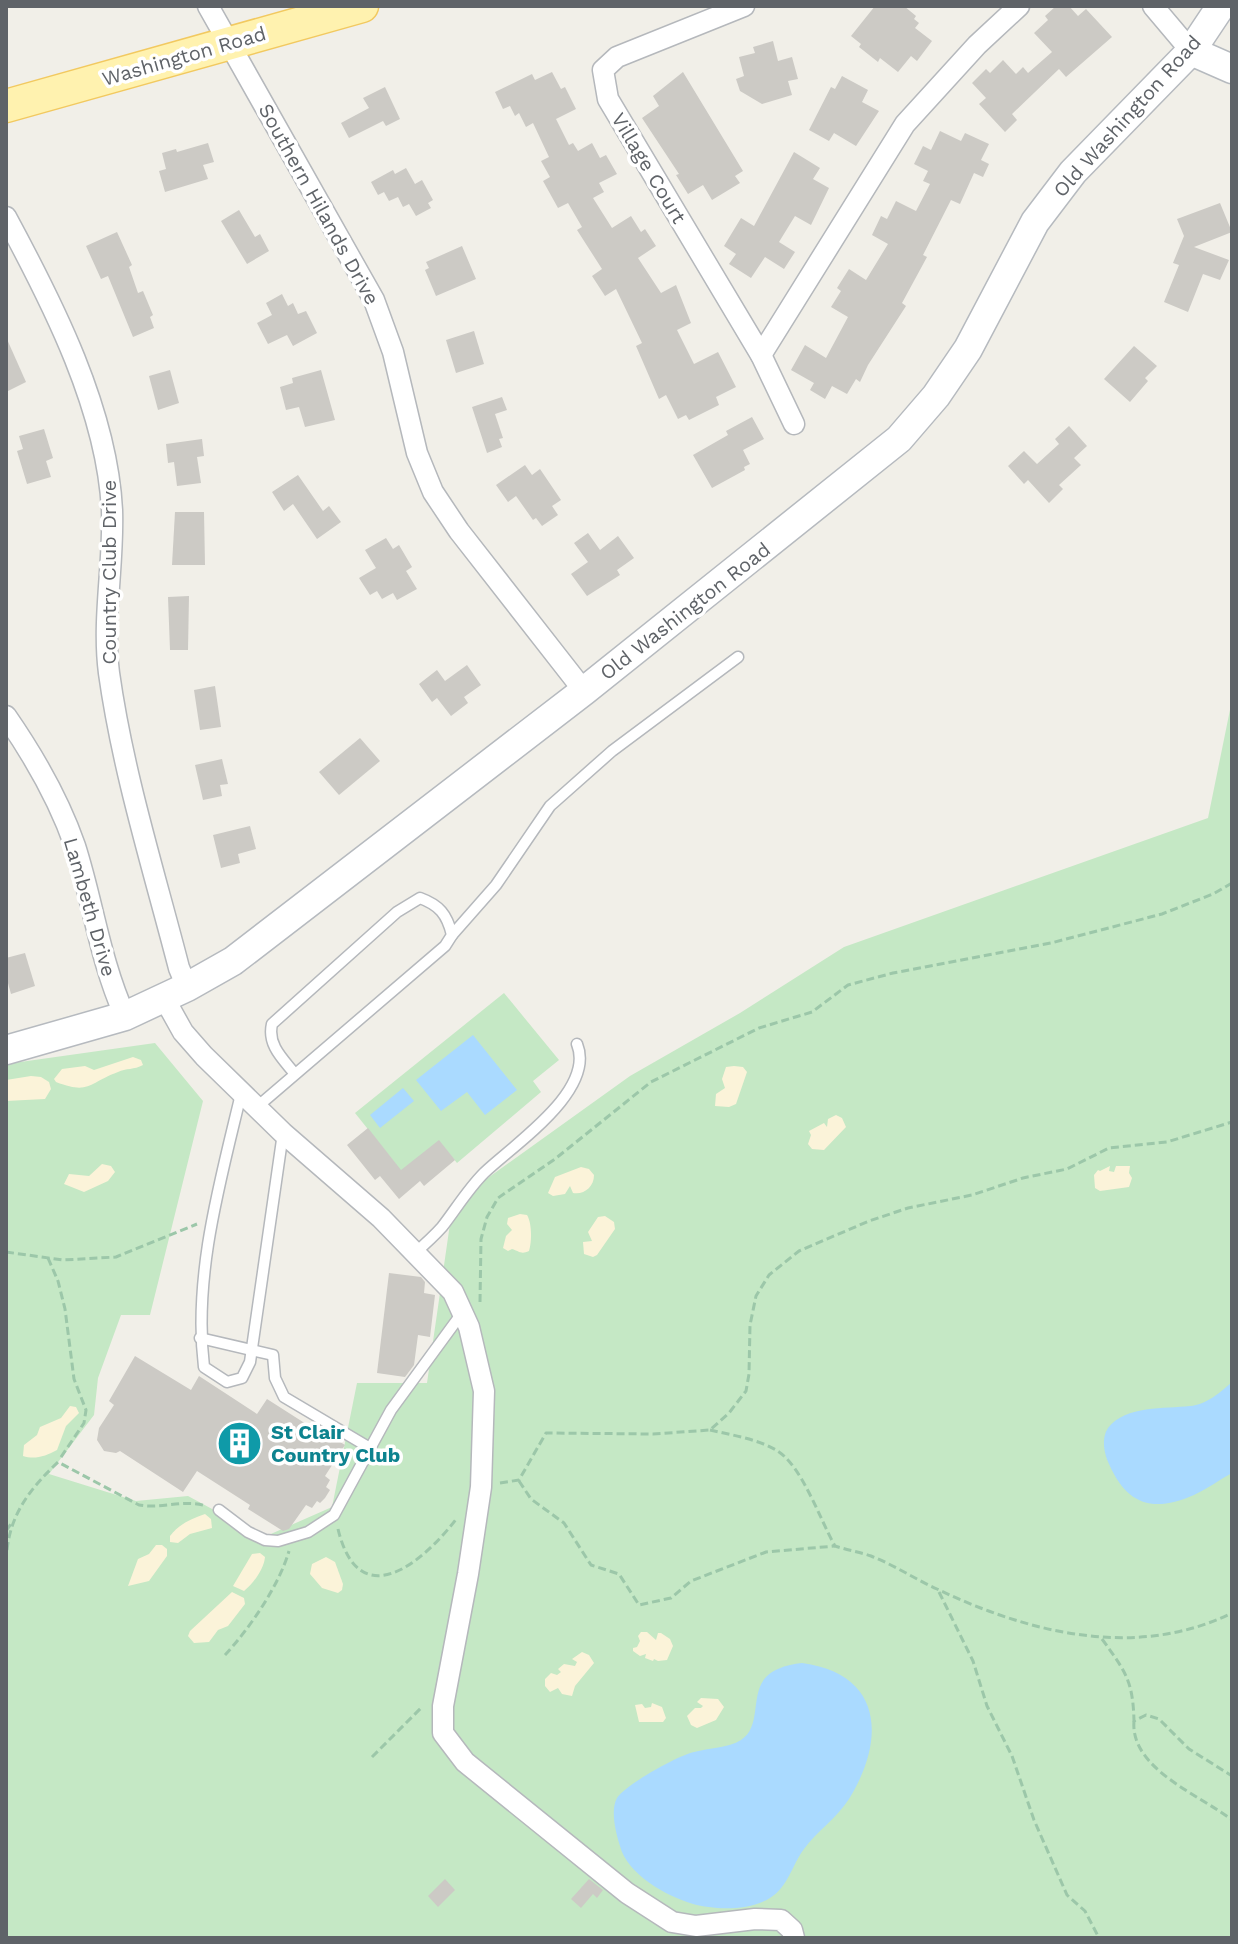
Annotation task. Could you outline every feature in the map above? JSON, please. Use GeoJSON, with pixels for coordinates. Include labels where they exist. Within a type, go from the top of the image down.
{"type":"FeatureCollection","features":[{"type":"Feature","properties":{"kind":"main road","name":"Washington Road"},"geometry":{"type":"LineString","coordinates":[[6,106],[362,6]]}},
{"type":"Feature","properties":{"kind":"street","name":"Southern Hilands Drive"},"geometry":{"type":"LineString","coordinates":[[208,6],[374,300],[393,352],[413,443],[433,492],[459,531],[584,691]]}},
{"type":"Feature","properties":{"kind":"street","name":"Village Court"},"geometry":{"type":"LineString","coordinates":[[744,6],[617,57],[603,70],[608,99],[761,355],[794,424]]}},
{"type":"Feature","properties":{"kind":"street"},"geometry":{"type":"LineString","coordinates":[[761,355],[905,124],[977,45],[1019,6]]}},
{"type":"Feature","properties":{"kind":"street"},"geometry":{"type":"LineString","coordinates":[[1153,6],[1191,51],[1232,69]]}},
{"type":"Feature","properties":{"kind":"street","name":"Old Washington Road"},"geometry":{"type":"LineString","coordinates":[[6,1050],[125,1016],[233,961],[584,691],[899,439],[936,396],[968,349],[1035,222],[1073,172],[1191,51],[1221,6]]}},
{"type":"Feature","properties":{"kind":"street","name":"Country Club Drive"},"geometry":{"type":"LineString","coordinates":[[6,217],[74,359],[103,437],[109,467],[112,513],[107,624],[109,670],[131,785],[179,968],[176,992],[183,1032],[283,1133],[381,1218],[453,1292],[466,1320],[484,1391],[481,1487],[443,1706],[443,1733],[465,1762],[627,1893],[672,1922],[696,1926],[755,1919],[781,1920],[792,1930],[794,1938]]}},
{"type":"Feature","properties":{"kind":"street","name":"Lambeth Drive"},"geometry":{"type":"LineString","coordinates":[[6,716],[47,785],[74,844],[106,971],[125,1016]]}},
{"type":"Feature","properties":{"kind":"lane"},"geometry":{"type":"LineString","coordinates":[[283,1133],[253,1349],[242,1378],[227,1382],[204,1367],[200,1338],[212,1218],[249,1100],[295,1074],[445,946],[496,885],[550,806],[612,751],[738,657]]}},
{"type":"Feature","properties":{"kind":"lane"},"geometry":{"type":"LineString","coordinates":[[295,1074],[275,1050],[270,1033],[272,1024],[374,932],[397,912],[420,898],[437,904],[449,921],[452,935]]}},
{"type":"Feature","properties":{"kind":"lane"},"geometry":{"type":"LineString","coordinates":[[415,1253],[440,1229],[483,1174],[546,1121],[579,1072],[582,1055],[577,1044]]}},
{"type":"Feature","properties":{"kind":"lane"},"geometry":{"type":"LineString","coordinates":[[219,1510],[248,1532],[265,1540],[291,1540],[334,1515],[391,1410],[466,1320]]}},
{"type":"Feature","properties":{"kind":"lane"},"geometry":{"type":"LineString","coordinates":[[200,1338],[273,1355],[275,1378],[284,1397],[370,1448]]}},
{"type":"Feature","properties":{"kind":"path"},"geometry":{"type":"LineString","coordinates":[[466,1320],[480,1304],[481,1239],[487,1217],[498,1198],[555,1159],[651,1082],[759,1028],[812,1012],[848,985],[893,973],[1051,943],[1162,914],[1232,883]]}},
{"type":"Feature","properties":{"kind":"path"},"geometry":{"type":"LineString","coordinates":[[710,1430],[729,1413],[746,1391],[750,1325],[756,1296],[769,1275],[799,1251],[908,1208],[972,1195],[1023,1178],[1067,1169],[1109,1148],[1167,1142],[1232,1122]]}},
{"type":"Feature","properties":{"kind":"path"},"geometry":{"type":"LineString","coordinates":[[6,1252],[63,1260],[116,1257],[212,1218]]}},
{"type":"Feature","properties":{"kind":"path"},"geometry":{"type":"LineString","coordinates":[[6,1531],[37,1481],[58,1462],[84,1423],[86,1410],[74,1379],[65,1309],[48,1258]]}},
{"type":"Feature","properties":{"kind":"path"},"geometry":{"type":"LineString","coordinates":[[481,1487],[519,1480],[546,1433],[653,1434],[710,1430],[779,1451],[796,1470],[835,1546]]}},
{"type":"Feature","properties":{"kind":"path"},"geometry":{"type":"LineString","coordinates":[[58,1462],[139,1505],[152,1507],[197,1503],[219,1510]]}},
{"type":"Feature","properties":{"kind":"path"},"geometry":{"type":"LineString","coordinates":[[519,1480],[531,1499],[564,1523],[591,1565],[619,1574],[639,1605],[671,1598],[691,1581],[766,1552],[835,1546],[872,1557],[937,1590],[1003,1618],[1056,1632],[1102,1639],[1151,1637],[1206,1626],[1232,1613]]}},
{"type":"Feature","properties":{"kind":"path"},"geometry":{"type":"LineString","coordinates":[[334,1515],[349,1563],[361,1572],[380,1576],[397,1572],[420,1556],[458,1517]]}},
{"type":"Feature","properties":{"kind":"path"},"geometry":{"type":"LineString","coordinates":[[7,1550],[13,1521]]}},
{"type":"Feature","properties":{"kind":"path"},"geometry":{"type":"LineString","coordinates":[[225,1655],[239,1640],[282,1572],[291,1540]]}},
{"type":"Feature","properties":{"kind":"path"},"geometry":{"type":"LineString","coordinates":[[937,1590],[973,1661],[987,1706],[1012,1756],[1034,1820],[1067,1895],[1085,1911],[1099,1938]]}},
{"type":"Feature","properties":{"kind":"path"},"geometry":{"type":"LineString","coordinates":[[1102,1639],[1128,1677],[1133,1694],[1132,1736],[1143,1754],[1167,1778],[1232,1820]]}},
{"type":"Feature","properties":{"kind":"path"},"geometry":{"type":"LineString","coordinates":[[372,1757],[406,1721],[447,1686]]}},
{"type":"Feature","properties":{"kind":"path"},"geometry":{"type":"LineString","coordinates":[[1134,1721],[1146,1715],[1159,1719],[1189,1749],[1232,1776]]}},
{"type":"Feature","properties":{"kind":"green space"},"geometry":{"type":"Polygon","coordinates":[[[1232,700],[1232,1938],[6,1938],[6,1064],[155,1043],[203,1101],[150,1315],[121,1315],[98,1378],[94,1415],[49,1474],[136,1501],[188,1496],[264,1537],[332,1507],[357,1383],[427,1383],[453,1203],[630,1076],[740,1013],[844,947],[1208,818],[1232,700]]]}},
{"type":"Feature","properties":{"kind":"green space"},"geometry":{"type":"Polygon","coordinates":[[[504,993],[559,1060],[533,1081],[541,1092],[457,1163],[439,1141],[402,1179],[395,1163],[355,1113],[504,993]]]}},
{"type":"Feature","properties":{"kind":"sand"},"geometry":{"type":"Polygon","coordinates":[[[133,1057],[141,1060],[143,1065],[88,1086],[67,1086],[54,1079],[62,1069],[85,1066],[94,1070],[133,1057]]]}},
{"type":"Feature","properties":{"kind":"sand"},"geometry":{"type":"Polygon","coordinates":[[[726,1067],[743,1067],[747,1072],[736,1104],[715,1106],[716,1094],[725,1088],[722,1079],[726,1067]]]}},
{"type":"Feature","properties":{"kind":"sand"},"geometry":{"type":"Polygon","coordinates":[[[31,1076],[49,1082],[51,1089],[45,1099],[6,1101],[6,1080],[31,1076]]]}},
{"type":"Feature","properties":{"kind":"sand"},"geometry":{"type":"Polygon","coordinates":[[[836,1115],[842,1118],[846,1127],[824,1150],[812,1149],[808,1144],[809,1131],[824,1123],[827,1127],[828,1119],[836,1115]]]}},
{"type":"Feature","properties":{"kind":"sand"},"geometry":{"type":"Polygon","coordinates":[[[102,1164],[111,1166],[115,1172],[108,1181],[84,1192],[64,1184],[69,1174],[89,1176],[102,1164]]]}},
{"type":"Feature","properties":{"kind":"sand"},"geometry":{"type":"Polygon","coordinates":[[[1110,1166],[1109,1171],[1114,1172],[1116,1166],[1130,1166],[1132,1178],[1129,1187],[1100,1191],[1095,1188],[1094,1175],[1110,1166]]]}},
{"type":"Feature","properties":{"kind":"sand"},"geometry":{"type":"Polygon","coordinates":[[[581,1167],[589,1169],[594,1175],[588,1189],[573,1193],[570,1186],[565,1194],[553,1196],[548,1193],[555,1177],[581,1167]]]}},
{"type":"Feature","properties":{"kind":"sand"},"geometry":{"type":"Polygon","coordinates":[[[527,1215],[531,1237],[529,1251],[522,1253],[503,1248],[506,1236],[512,1230],[507,1224],[508,1218],[527,1215]]]}},
{"type":"Feature","properties":{"kind":"sand"},"geometry":{"type":"Polygon","coordinates":[[[605,1216],[614,1222],[615,1229],[597,1255],[584,1254],[583,1242],[592,1241],[588,1232],[598,1217],[605,1216]]]}},
{"type":"Feature","properties":{"kind":"sand"},"geometry":{"type":"Polygon","coordinates":[[[70,1406],[76,1407],[79,1413],[66,1426],[57,1450],[40,1457],[23,1456],[24,1445],[37,1435],[40,1427],[61,1418],[70,1406]]]}},
{"type":"Feature","properties":{"kind":"sand"},"geometry":{"type":"Polygon","coordinates":[[[205,1514],[211,1519],[212,1528],[190,1534],[178,1543],[170,1542],[170,1536],[177,1528],[205,1514]]]}},
{"type":"Feature","properties":{"kind":"sand"},"geometry":{"type":"Polygon","coordinates":[[[156,1545],[167,1549],[167,1556],[149,1581],[128,1586],[138,1559],[149,1554],[156,1545]]]}},
{"type":"Feature","properties":{"kind":"sand"},"geometry":{"type":"Polygon","coordinates":[[[260,1553],[265,1557],[264,1562],[254,1580],[244,1591],[233,1586],[252,1554],[260,1553]]]}},
{"type":"Feature","properties":{"kind":"sand"},"geometry":{"type":"Polygon","coordinates":[[[326,1557],[335,1562],[343,1584],[338,1593],[322,1588],[310,1574],[312,1564],[326,1557]]]}},
{"type":"Feature","properties":{"kind":"sand"},"geometry":{"type":"Polygon","coordinates":[[[232,1592],[244,1598],[245,1604],[228,1626],[218,1630],[209,1642],[194,1643],[188,1636],[190,1631],[232,1592]]]}},
{"type":"Feature","properties":{"kind":"sand"},"geometry":{"type":"Polygon","coordinates":[[[641,1632],[647,1632],[656,1640],[658,1633],[670,1639],[673,1646],[667,1660],[653,1661],[645,1658],[646,1654],[640,1656],[633,1651],[640,1641],[638,1636],[641,1632]]]}},
{"type":"Feature","properties":{"kind":"sand"},"geometry":{"type":"Polygon","coordinates":[[[582,1652],[589,1655],[594,1663],[575,1686],[572,1696],[562,1694],[558,1688],[550,1692],[545,1686],[545,1679],[551,1673],[557,1675],[561,1672],[558,1669],[564,1664],[575,1666],[577,1662],[572,1659],[582,1652]]]}},
{"type":"Feature","properties":{"kind":"sand"},"geometry":{"type":"Polygon","coordinates":[[[701,1698],[718,1699],[724,1707],[716,1720],[697,1728],[691,1725],[687,1716],[695,1708],[703,1706],[697,1702],[701,1698]]]}},
{"type":"Feature","properties":{"kind":"sand"},"geometry":{"type":"Polygon","coordinates":[[[652,1703],[662,1707],[666,1718],[663,1722],[639,1722],[635,1705],[642,1704],[645,1708],[651,1707],[652,1703]]]}},
{"type":"Feature","properties":{"kind":"water"},"geometry":{"type":"Polygon","coordinates":[[[473,1035],[517,1090],[485,1115],[467,1092],[441,1111],[416,1080],[473,1035]]]}},
{"type":"Feature","properties":{"kind":"water"},"geometry":{"type":"Polygon","coordinates":[[[403,1088],[414,1101],[380,1128],[370,1115],[403,1088]]]}},
{"type":"Feature","properties":{"kind":"water"},"geometry":{"type":"Polygon","coordinates":[[[1232,1382],[1232,1473],[1194,1495],[1166,1504],[1143,1502],[1124,1489],[1106,1456],[1104,1441],[1108,1428],[1125,1415],[1135,1412],[1202,1403],[1232,1382]]]}},
{"type":"Feature","properties":{"kind":"water"},"geometry":{"type":"Polygon","coordinates":[[[802,1663],[829,1670],[849,1680],[862,1695],[870,1713],[872,1733],[869,1754],[849,1799],[804,1849],[786,1882],[762,1902],[721,1908],[693,1904],[671,1896],[639,1875],[624,1856],[615,1829],[617,1798],[641,1779],[677,1759],[741,1740],[753,1724],[758,1693],[768,1675],[802,1663]]]}},
{"type":"Feature","properties":{"kind":"building"},"geometry":{"type":"Polygon","coordinates":[[[875,6],[904,6],[916,16],[914,19],[919,23],[915,28],[932,41],[917,61],[911,56],[898,72],[880,58],[878,62],[851,36],[875,6]]]}},
{"type":"Feature","properties":{"kind":"building"},"geometry":{"type":"Polygon","coordinates":[[[1056,6],[1069,6],[1078,16],[1086,9],[1112,37],[1066,77],[1059,69],[1012,114],[1017,120],[1005,132],[979,104],[986,98],[972,83],[986,69],[990,73],[1003,60],[1016,74],[1023,67],[1028,73],[1052,52],[1034,33],[1048,20],[1045,16],[1056,6]]]}},
{"type":"Feature","properties":{"kind":"building"},"geometry":{"type":"Polygon","coordinates":[[[773,41],[778,61],[792,57],[798,79],[788,81],[792,95],[762,104],[740,91],[736,79],[744,76],[739,57],[755,53],[753,47],[773,41]]]}},
{"type":"Feature","properties":{"kind":"building"},"geometry":{"type":"Polygon","coordinates":[[[552,72],[561,89],[565,87],[576,109],[556,119],[569,145],[573,143],[578,151],[592,143],[600,158],[606,155],[617,174],[599,183],[604,192],[593,198],[612,228],[631,216],[641,232],[645,229],[656,246],[638,258],[661,293],[676,285],[691,323],[677,330],[694,364],[718,352],[736,387],[716,397],[719,405],[689,420],[686,415],[678,419],[666,395],[659,399],[636,346],[642,343],[616,289],[605,296],[592,276],[602,269],[577,230],[582,227],[568,203],[558,208],[543,181],[550,177],[541,161],[549,157],[533,123],[526,127],[519,113],[515,116],[510,106],[503,109],[495,92],[532,74],[535,80],[552,72]]]}},
{"type":"Feature","properties":{"kind":"building"},"geometry":{"type":"Polygon","coordinates":[[[683,72],[743,171],[735,176],[740,183],[712,200],[703,185],[688,194],[676,175],[679,174],[642,118],[659,106],[653,96],[683,72]]]}},
{"type":"Feature","properties":{"kind":"building"},"geometry":{"type":"Polygon","coordinates":[[[842,76],[868,90],[862,102],[879,111],[856,146],[834,133],[829,141],[809,130],[831,87],[835,89],[842,76]]]}},
{"type":"Feature","properties":{"kind":"building"},"geometry":{"type":"Polygon","coordinates":[[[385,87],[400,119],[386,126],[383,121],[349,138],[341,123],[369,108],[363,98],[385,87]]]}},
{"type":"Feature","properties":{"kind":"building"},"geometry":{"type":"Polygon","coordinates":[[[940,131],[961,141],[965,133],[989,144],[981,160],[989,164],[983,177],[974,173],[960,204],[951,200],[923,255],[927,257],[902,303],[906,306],[860,382],[856,379],[847,394],[832,386],[825,399],[810,390],[814,383],[791,370],[805,345],[826,358],[848,317],[831,307],[841,291],[837,288],[849,269],[866,280],[888,244],[872,235],[881,216],[887,219],[896,201],[916,211],[930,184],[923,181],[928,171],[914,164],[923,146],[931,150],[940,131]]]}},
{"type":"Feature","properties":{"kind":"building"},"geometry":{"type":"Polygon","coordinates":[[[208,143],[214,162],[203,165],[208,179],[165,192],[159,171],[166,169],[162,153],[208,143]]]}},
{"type":"Feature","properties":{"kind":"building"},"geometry":{"type":"Polygon","coordinates":[[[794,152],[820,168],[813,179],[829,188],[811,225],[795,216],[779,242],[795,252],[784,269],[765,257],[751,278],[729,264],[736,254],[724,246],[741,218],[754,226],[794,152]]]}},
{"type":"Feature","properties":{"kind":"building"},"geometry":{"type":"Polygon","coordinates":[[[406,168],[415,184],[422,180],[433,200],[428,203],[431,208],[416,216],[409,204],[403,207],[398,197],[389,201],[384,192],[378,195],[371,182],[393,170],[395,174],[406,168]]]}},
{"type":"Feature","properties":{"kind":"building"},"geometry":{"type":"Polygon","coordinates":[[[1220,203],[1232,232],[1194,247],[1229,260],[1220,280],[1203,274],[1188,312],[1164,302],[1179,265],[1173,263],[1184,236],[1177,219],[1220,203]]]}},
{"type":"Feature","properties":{"kind":"building"},"geometry":{"type":"Polygon","coordinates":[[[239,210],[255,237],[260,234],[269,251],[247,264],[221,221],[239,210]]]}},
{"type":"Feature","properties":{"kind":"building"},"geometry":{"type":"Polygon","coordinates":[[[117,232],[132,265],[129,267],[138,293],[143,291],[153,315],[150,317],[154,328],[133,337],[108,276],[101,279],[86,246],[117,232]]]}},
{"type":"Feature","properties":{"kind":"building"},"geometry":{"type":"Polygon","coordinates":[[[462,246],[476,279],[436,296],[425,270],[429,268],[426,262],[462,246]]]}},
{"type":"Feature","properties":{"kind":"building"},"geometry":{"type":"Polygon","coordinates":[[[282,294],[288,306],[293,303],[298,314],[306,311],[317,333],[293,346],[287,335],[268,344],[257,323],[272,315],[266,303],[282,294]]]}},
{"type":"Feature","properties":{"kind":"building"},"geometry":{"type":"Polygon","coordinates":[[[474,331],[484,364],[456,373],[446,340],[474,331]]]}},
{"type":"Feature","properties":{"kind":"building"},"geometry":{"type":"Polygon","coordinates":[[[6,337],[26,382],[6,392],[6,337]]]}},
{"type":"Feature","properties":{"kind":"building"},"geometry":{"type":"Polygon","coordinates":[[[1134,346],[1157,366],[1145,378],[1148,381],[1130,402],[1104,379],[1134,346]]]}},
{"type":"Feature","properties":{"kind":"building"},"geometry":{"type":"Polygon","coordinates":[[[170,370],[179,403],[158,410],[149,376],[170,370]]]}},
{"type":"Feature","properties":{"kind":"building"},"geometry":{"type":"Polygon","coordinates":[[[321,370],[335,420],[305,427],[299,407],[286,410],[280,387],[293,383],[292,378],[321,370]]]}},
{"type":"Feature","properties":{"kind":"building"},"geometry":{"type":"Polygon","coordinates":[[[502,397],[507,410],[495,414],[503,438],[499,439],[502,447],[487,453],[472,407],[502,397]]]}},
{"type":"Feature","properties":{"kind":"building"},"geometry":{"type":"Polygon","coordinates":[[[752,417],[764,439],[743,450],[750,464],[744,467],[745,470],[712,488],[693,455],[752,417]]]}},
{"type":"Feature","properties":{"kind":"building"},"geometry":{"type":"Polygon","coordinates":[[[1069,426],[1087,446],[1074,458],[1081,465],[1059,485],[1063,489],[1049,503],[1028,480],[1024,484],[1008,466],[1024,451],[1037,464],[1059,444],[1055,439],[1069,426]]]}},
{"type":"Feature","properties":{"kind":"building"},"geometry":{"type":"Polygon","coordinates":[[[44,429],[53,458],[46,461],[51,477],[27,484],[17,451],[23,449],[19,436],[44,429]]]}},
{"type":"Feature","properties":{"kind":"building"},"geometry":{"type":"Polygon","coordinates":[[[202,439],[204,456],[197,457],[201,483],[177,486],[174,462],[168,463],[166,444],[202,439]]]}},
{"type":"Feature","properties":{"kind":"building"},"geometry":{"type":"Polygon","coordinates":[[[525,465],[532,475],[540,469],[561,500],[552,506],[558,515],[542,526],[536,518],[533,520],[516,496],[508,502],[496,485],[525,465]]]}},
{"type":"Feature","properties":{"kind":"building"},"geometry":{"type":"Polygon","coordinates":[[[298,475],[323,511],[329,506],[341,522],[317,539],[293,504],[284,511],[272,492],[298,475]]]}},
{"type":"Feature","properties":{"kind":"building"},"geometry":{"type":"Polygon","coordinates":[[[175,512],[204,512],[205,565],[172,565],[175,512]]]}},
{"type":"Feature","properties":{"kind":"building"},"geometry":{"type":"Polygon","coordinates":[[[588,533],[600,550],[618,536],[634,558],[617,570],[620,575],[587,596],[571,574],[588,562],[574,543],[588,533]]]}},
{"type":"Feature","properties":{"kind":"building"},"geometry":{"type":"Polygon","coordinates":[[[386,538],[393,549],[399,545],[412,567],[406,571],[417,589],[397,600],[393,593],[382,599],[377,591],[370,595],[359,578],[376,568],[365,550],[386,538]]]}},
{"type":"Feature","properties":{"kind":"building"},"geometry":{"type":"Polygon","coordinates":[[[189,596],[188,650],[170,650],[168,597],[189,596]]]}},
{"type":"Feature","properties":{"kind":"building"},"geometry":{"type":"Polygon","coordinates":[[[467,665],[481,685],[464,697],[468,703],[451,716],[437,698],[432,702],[419,684],[437,670],[445,681],[467,665]]]}},
{"type":"Feature","properties":{"kind":"building"},"geometry":{"type":"Polygon","coordinates":[[[215,686],[221,727],[200,730],[194,690],[215,686]]]}},
{"type":"Feature","properties":{"kind":"building"},"geometry":{"type":"Polygon","coordinates":[[[360,738],[380,761],[339,795],[319,772],[360,738]]]}},
{"type":"Feature","properties":{"kind":"building"},"geometry":{"type":"Polygon","coordinates":[[[222,759],[228,784],[220,785],[222,796],[203,800],[195,765],[222,759]]]}},
{"type":"Feature","properties":{"kind":"building"},"geometry":{"type":"Polygon","coordinates":[[[250,826],[256,849],[238,854],[240,863],[221,868],[213,835],[250,826]]]}},
{"type":"Feature","properties":{"kind":"building"},"geometry":{"type":"Polygon","coordinates":[[[25,953],[35,986],[11,994],[6,976],[6,958],[25,953]]]}},
{"type":"Feature","properties":{"kind":"building"},"geometry":{"type":"Polygon","coordinates":[[[368,1128],[401,1170],[439,1140],[455,1160],[424,1186],[420,1181],[399,1199],[380,1176],[375,1180],[347,1145],[368,1128]]]}},
{"type":"Feature","properties":{"kind":"building"},"geometry":{"type":"Polygon","coordinates":[[[389,1273],[421,1277],[425,1282],[424,1293],[435,1295],[430,1337],[418,1335],[414,1365],[405,1377],[377,1373],[389,1273]]]}},
{"type":"Feature","properties":{"kind":"building","name":"St Clair Country Club"},"geometry":{"type":"Polygon","coordinates":[[[135,1356],[191,1390],[199,1376],[257,1414],[267,1399],[328,1438],[329,1435],[345,1445],[325,1476],[330,1480],[326,1487],[330,1490],[325,1498],[320,1503],[317,1501],[312,1508],[306,1505],[289,1529],[283,1531],[248,1509],[250,1505],[197,1471],[183,1492],[120,1451],[104,1451],[97,1440],[99,1428],[114,1405],[109,1401],[135,1356]]]}},
{"type":"Feature","properties":{"kind":"building"},"geometry":{"type":"Polygon","coordinates":[[[445,1879],[455,1890],[438,1907],[428,1896],[445,1879]]]}},
{"type":"Feature","properties":{"kind":"building"},"geometry":{"type":"Polygon","coordinates":[[[589,1879],[603,1890],[597,1898],[593,1894],[581,1908],[571,1899],[589,1879]]]}},
{"type":"Feature","properties":{"kind":"place","name":"St Clair Country Club"},"geometry":{"type":"Point","coordinates":[240,1443]}}]}
